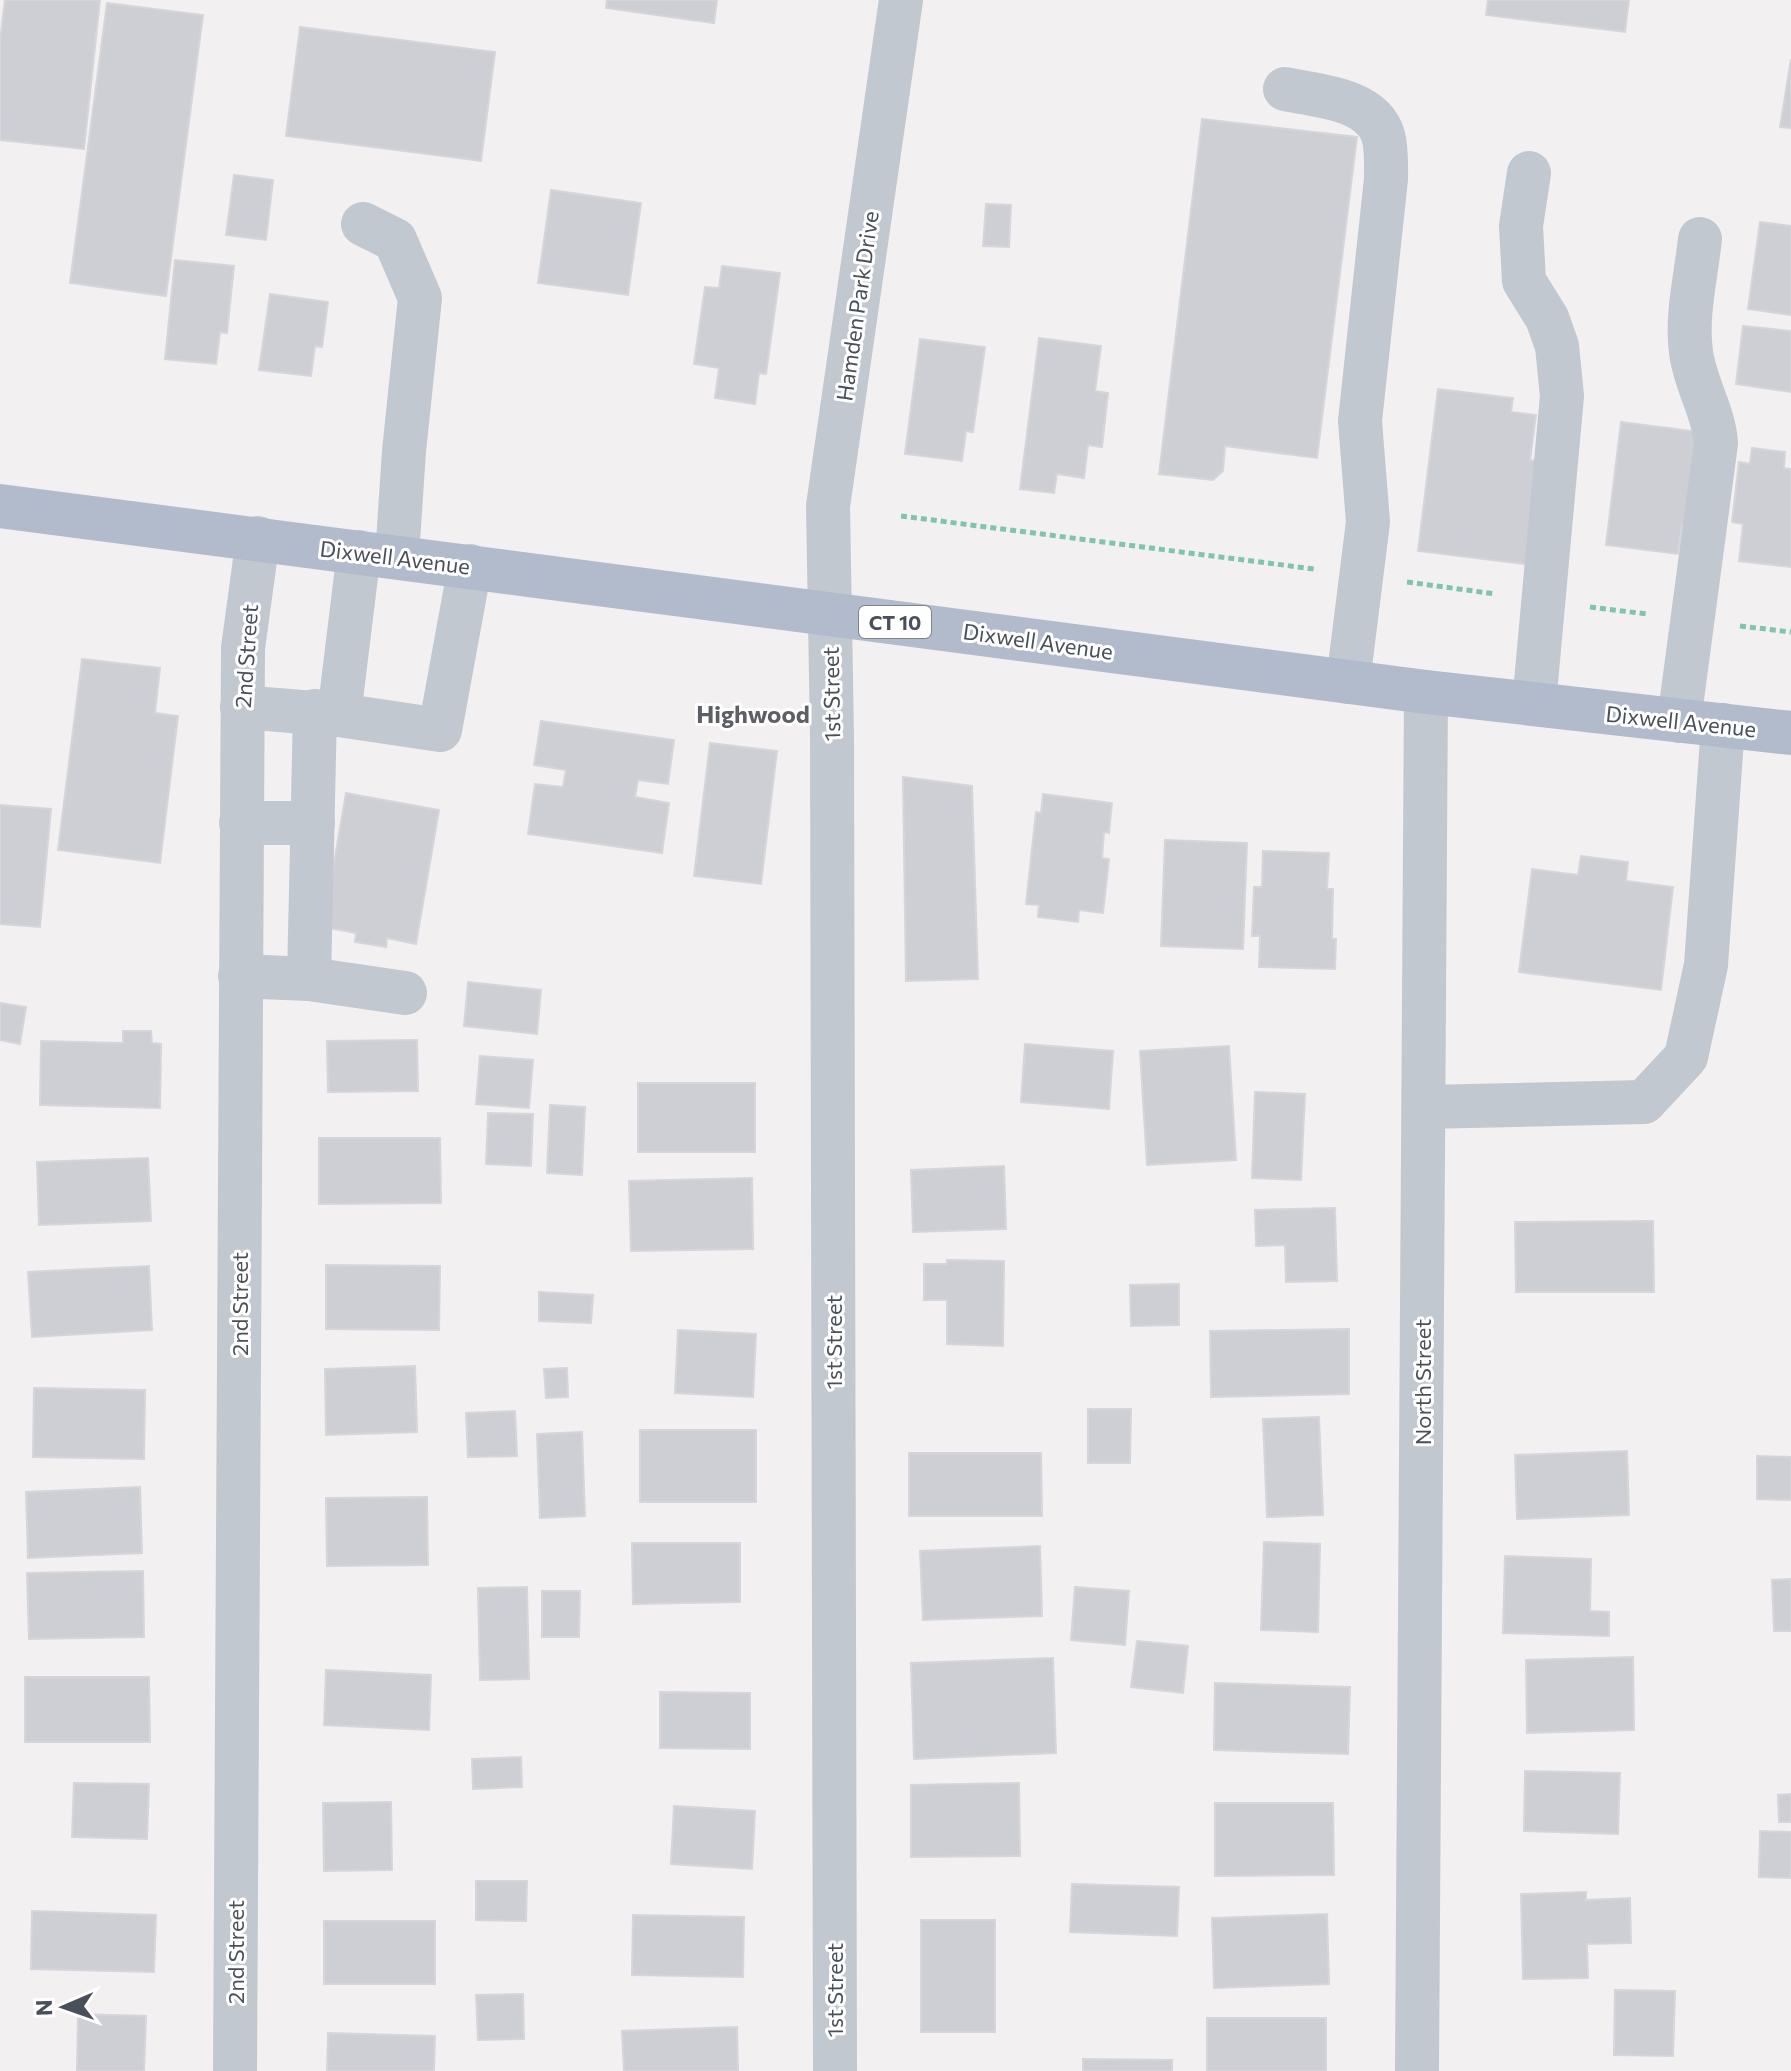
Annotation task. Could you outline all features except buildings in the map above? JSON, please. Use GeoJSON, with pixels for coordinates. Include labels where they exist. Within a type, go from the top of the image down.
{"type":"FeatureCollection","features":[{"type":"Feature","properties":{"kind":"main road","name":"Dixwell Avenue"},"geometry":{"type":"LineString","coordinates":[[0,506],[1426,692],[1791,733]]}},
{"type":"Feature","properties":{"kind":"street","name":"Hamden Park Drive"},"geometry":{"type":"LineString","coordinates":[[830,613],[828,506],[901,0]]}},
{"type":"Feature","properties":{"kind":"street"},"geometry":{"type":"LineString","coordinates":[[1285,89],[1355,105],[1374,120],[1383,135],[1386,179],[1360,421],[1368,522],[1348,682]]}},
{"type":"Feature","properties":{"kind":"street"},"geometry":{"type":"LineString","coordinates":[[1529,173],[1521,226],[1524,281],[1547,318],[1557,346],[1562,396],[1534,704]]}},
{"type":"Feature","properties":{"kind":"street"},"geometry":{"type":"LineString","coordinates":[[309,979],[313,823],[327,713],[378,554],[404,451],[420,298],[395,240],[363,224]]}},
{"type":"Feature","properties":{"kind":"street"},"geometry":{"type":"LineString","coordinates":[[1679,721],[1716,443],[1715,427],[1691,353],[1690,325],[1700,239]]}},
{"type":"Feature","properties":{"kind":"street","name":"2nd Street"},"geometry":{"type":"LineString","coordinates":[[235,2071],[242,707],[243,648],[258,538]]}},
{"type":"Feature","properties":{"kind":"street"},"geometry":{"type":"LineString","coordinates":[[242,707],[327,713],[440,730],[470,566]]}},
{"type":"Feature","properties":{"kind":"street","name":"1st Street"},"geometry":{"type":"LineString","coordinates":[[830,613],[835,2071]]}},
{"type":"Feature","properties":{"kind":"street","name":"North Street"},"geometry":{"type":"LineString","coordinates":[[1417,2071],[1426,692]]}},
{"type":"Feature","properties":{"kind":"street"},"geometry":{"type":"LineString","coordinates":[[1424,1107],[1644,1102],[1686,1057],[1706,965],[1723,725]]}},
{"type":"Feature","properties":{"kind":"street"},"geometry":{"type":"LineString","coordinates":[[241,823],[313,823]]}},
{"type":"Feature","properties":{"kind":"street"},"geometry":{"type":"LineString","coordinates":[[240,976],[309,979],[405,993]]}},
{"type":"Feature","properties":{"kind":"district","name":"Highwood"},"geometry":{"type":"Point","coordinates":[753,713]}}]}
